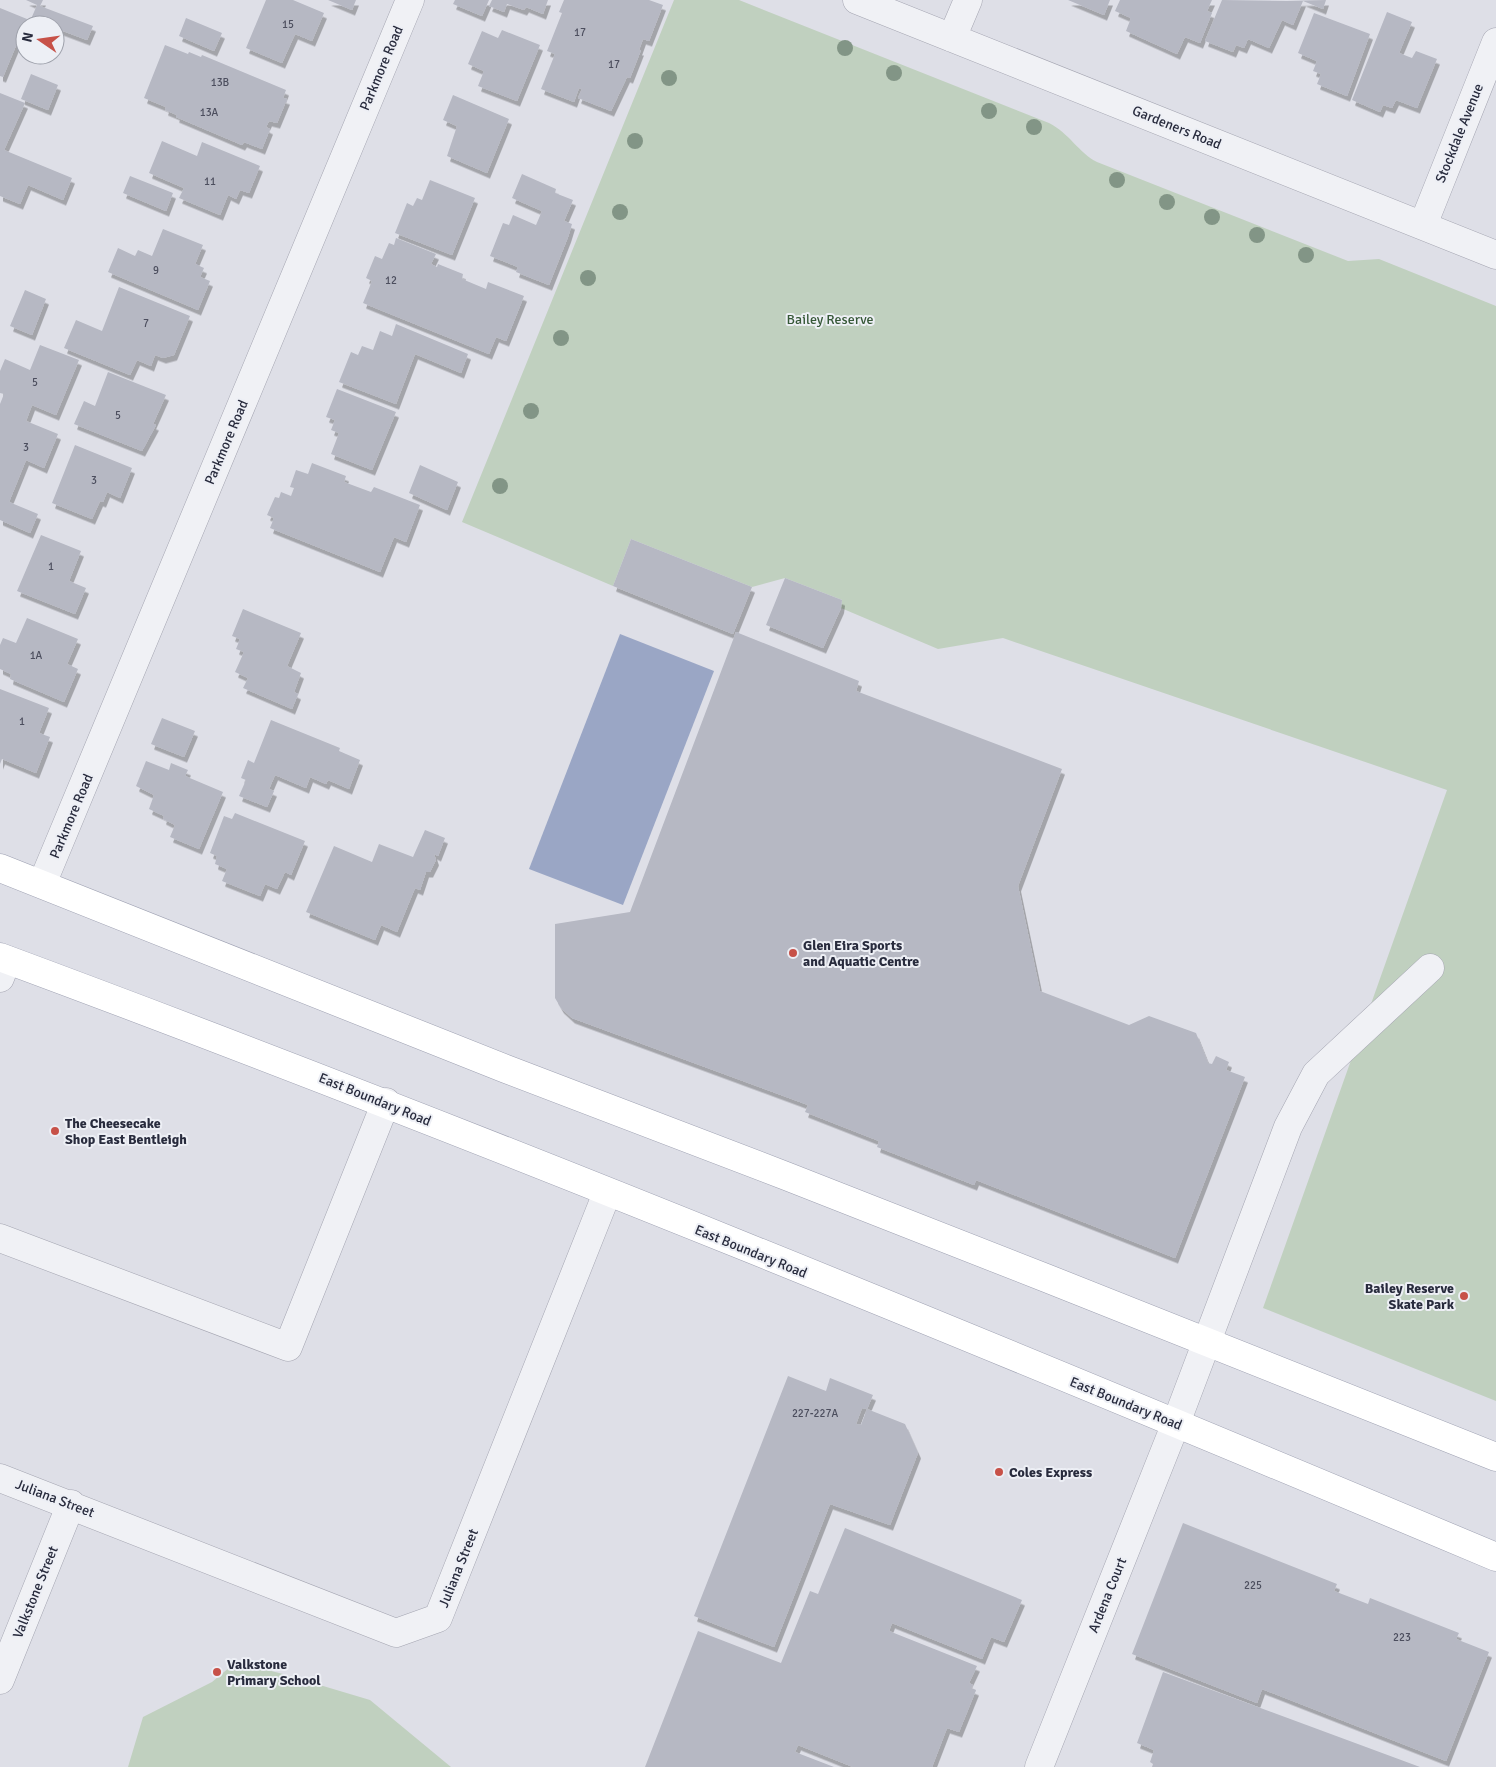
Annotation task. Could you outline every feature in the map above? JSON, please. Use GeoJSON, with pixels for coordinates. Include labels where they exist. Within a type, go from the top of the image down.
{"type":"FeatureCollection","features":[{"type":"Feature","properties":{"kind":"main road"},"geometry":{"type":"LineString","coordinates":[[0,868],[480,1059],[786,1176],[1207,1342],[1496,1458]]}},
{"type":"Feature","properties":{"kind":"main road","name":"East Boundary Road"},"geometry":{"type":"LineString","coordinates":[[2,965],[386,1102],[1176,1423],[1496,1557]]}},
{"type":"Feature","properties":{"kind":"street","name":"Parkmore Road"},"geometry":{"type":"LineString","coordinates":[[42,884],[410,0]]}},
{"type":"Feature","properties":{"kind":"street","name":"Gardeners Road"},"geometry":{"type":"LineString","coordinates":[[857,0],[1496,255]]}},
{"type":"Feature","properties":{"kind":"street"},"geometry":{"type":"LineString","coordinates":[[952,38],[968,0]]}},
{"type":"Feature","properties":{"kind":"street","name":"Stockdale Avenue"},"geometry":{"type":"LineString","coordinates":[[1423,225],[1496,42]]}},
{"type":"Feature","properties":{"kind":"street","name":"Ardena Court"},"geometry":{"type":"LineString","coordinates":[[1039,1767],[1176,1423],[1276,1155],[1316,1074],[1430,968]]}},
{"type":"Feature","properties":{"kind":"street"},"geometry":{"type":"LineString","coordinates":[[0,1238],[288,1347],[386,1102]]}},
{"type":"Feature","properties":{"kind":"street","name":"Juliana Street"},"geometry":{"type":"LineString","coordinates":[[0,1478],[71,1504],[396,1633],[438,1618],[607,1193]]}},
{"type":"Feature","properties":{"kind":"street","name":"Valkstone Street"},"geometry":{"type":"LineString","coordinates":[[0,1680],[71,1504]]}},
{"type":"Feature","properties":{"kind":"green space","name":"Bailey Reserve"},"geometry":{"type":"Polygon","coordinates":[[[674,0],[739,0],[1049,123],[1097,162],[1348,261],[1379,259],[1496,306],[1496,1401],[1263,1308],[1447,790],[1003,638],[938,649],[841,608],[842,600],[785,578],[752,587],[631,539],[613,586],[462,522],[674,0]]]}},
{"type":"Feature","properties":{"kind":"green space"},"geometry":{"type":"Polygon","coordinates":[[[236,1662],[370,1700],[451,1767],[128,1767],[143,1717],[212,1682],[236,1662]]]}},
{"type":"Feature","properties":{"kind":"water"},"geometry":{"type":"Polygon","coordinates":[[[620,634],[714,671],[623,905],[529,869],[620,634]]]}},
{"type":"Feature","properties":{"kind":"building"},"geometry":{"type":"Polygon","coordinates":[[[26,0],[43,0],[40,6],[64,15],[33,15],[37,5],[26,0]]]}},
{"type":"Feature","properties":{"kind":"building"},"geometry":{"type":"Polygon","coordinates":[[[266,0],[293,0],[324,13],[312,41],[295,34],[282,63],[246,48],[266,0]]]}},
{"type":"Feature","properties":{"kind":"building"},"geometry":{"type":"Polygon","coordinates":[[[328,0],[356,0],[352,10],[328,0]]]}},
{"type":"Feature","properties":{"kind":"building"},"geometry":{"type":"Polygon","coordinates":[[[455,0],[489,0],[482,16],[453,4],[455,0]]]}},
{"type":"Feature","properties":{"kind":"building"},"geometry":{"type":"Polygon","coordinates":[[[492,0],[548,0],[543,14],[526,7],[524,10],[507,4],[504,12],[489,6],[492,0]]]}},
{"type":"Feature","properties":{"kind":"building"},"geometry":{"type":"Polygon","coordinates":[[[564,0],[649,0],[663,5],[649,41],[643,39],[639,50],[641,50],[630,78],[627,77],[611,111],[578,98],[582,89],[579,88],[574,102],[541,89],[555,54],[547,51],[562,13],[559,12],[564,0]]]}},
{"type":"Feature","properties":{"kind":"building"},"geometry":{"type":"Polygon","coordinates":[[[1068,0],[1110,0],[1104,15],[1068,0]]]}},
{"type":"Feature","properties":{"kind":"building"},"geometry":{"type":"Polygon","coordinates":[[[1120,0],[1212,0],[1207,11],[1212,13],[1200,43],[1185,37],[1177,54],[1126,31],[1131,18],[1115,11],[1120,0]]]}},
{"type":"Feature","properties":{"kind":"building"},"geometry":{"type":"Polygon","coordinates":[[[1222,0],[1326,0],[1323,9],[1303,1],[1293,25],[1282,20],[1269,48],[1248,39],[1244,48],[1236,45],[1233,52],[1205,41],[1222,0]]]}},
{"type":"Feature","properties":{"kind":"building"},"geometry":{"type":"Polygon","coordinates":[[[0,8],[17,15],[15,15],[15,48],[3,77],[0,76],[0,8]]]}},
{"type":"Feature","properties":{"kind":"building"},"geometry":{"type":"Polygon","coordinates":[[[1387,12],[1412,22],[1399,53],[1412,58],[1416,51],[1437,59],[1417,108],[1396,100],[1392,108],[1383,105],[1380,112],[1352,100],[1387,12]]]}},
{"type":"Feature","properties":{"kind":"building"},"geometry":{"type":"Polygon","coordinates":[[[1314,13],[1370,34],[1347,96],[1317,84],[1321,74],[1313,71],[1317,61],[1298,53],[1314,13]]]}},
{"type":"Feature","properties":{"kind":"building"},"geometry":{"type":"Polygon","coordinates":[[[65,15],[93,26],[87,40],[65,32],[65,15]]]}},
{"type":"Feature","properties":{"kind":"building"},"geometry":{"type":"Polygon","coordinates":[[[186,18],[222,33],[214,51],[179,36],[186,18]]]}},
{"type":"Feature","properties":{"kind":"building"},"geometry":{"type":"Polygon","coordinates":[[[502,30],[540,45],[517,101],[478,86],[484,71],[468,64],[482,31],[498,38],[502,30]]]}},
{"type":"Feature","properties":{"kind":"building"},"geometry":{"type":"Polygon","coordinates":[[[165,45],[188,54],[189,52],[201,57],[202,55],[286,90],[283,98],[287,99],[277,123],[269,121],[266,127],[270,129],[262,149],[244,142],[242,145],[176,117],[177,115],[165,110],[166,107],[144,98],[165,45]]]}},
{"type":"Feature","properties":{"kind":"building"},"geometry":{"type":"Polygon","coordinates":[[[31,74],[58,85],[48,110],[21,99],[31,74]]]}},
{"type":"Feature","properties":{"kind":"building"},"geometry":{"type":"Polygon","coordinates":[[[0,93],[25,103],[4,150],[72,178],[63,200],[28,185],[20,204],[0,196],[0,93]]]}},
{"type":"Feature","properties":{"kind":"building"},"geometry":{"type":"Polygon","coordinates":[[[453,95],[509,119],[487,173],[447,156],[457,126],[443,120],[453,95]]]}},
{"type":"Feature","properties":{"kind":"building"},"geometry":{"type":"Polygon","coordinates":[[[162,141],[197,156],[202,142],[260,166],[249,193],[240,190],[236,199],[228,195],[220,215],[179,198],[184,188],[149,173],[162,141]]]}},
{"type":"Feature","properties":{"kind":"building"},"geometry":{"type":"Polygon","coordinates":[[[522,174],[556,189],[555,193],[573,200],[564,221],[572,224],[549,285],[516,272],[518,267],[490,256],[503,223],[509,225],[513,215],[536,225],[542,211],[512,198],[522,174]]]}},
{"type":"Feature","properties":{"kind":"building"},"geometry":{"type":"Polygon","coordinates":[[[130,176],[173,193],[166,211],[123,193],[130,176]]]}},
{"type":"Feature","properties":{"kind":"building"},"geometry":{"type":"Polygon","coordinates":[[[430,180],[475,198],[452,255],[395,233],[407,203],[413,206],[417,198],[422,200],[430,180]]]}},
{"type":"Feature","properties":{"kind":"building"},"geometry":{"type":"Polygon","coordinates":[[[163,229],[203,245],[195,264],[204,268],[200,277],[210,281],[198,310],[108,272],[118,248],[135,256],[138,250],[152,256],[163,229]]]}},
{"type":"Feature","properties":{"kind":"building"},"geometry":{"type":"Polygon","coordinates":[[[396,238],[436,254],[431,264],[437,267],[438,264],[463,274],[462,279],[486,289],[488,282],[524,296],[506,341],[496,337],[489,354],[363,303],[372,281],[366,278],[375,256],[382,259],[389,243],[394,245],[396,238]]]}},
{"type":"Feature","properties":{"kind":"building"},"geometry":{"type":"Polygon","coordinates":[[[119,287],[190,316],[174,355],[163,358],[155,355],[151,366],[137,360],[130,375],[64,348],[76,320],[102,331],[119,287]]]}},
{"type":"Feature","properties":{"kind":"building"},"geometry":{"type":"Polygon","coordinates":[[[25,290],[46,299],[32,335],[10,326],[25,290]]]}},
{"type":"Feature","properties":{"kind":"building"},"geometry":{"type":"Polygon","coordinates":[[[396,324],[468,354],[461,373],[415,354],[396,404],[339,382],[351,352],[358,355],[362,346],[373,350],[380,331],[392,336],[396,324]]]}},
{"type":"Feature","properties":{"kind":"building"},"geometry":{"type":"Polygon","coordinates":[[[40,345],[79,360],[56,415],[32,405],[26,421],[58,434],[44,468],[26,460],[9,502],[38,514],[30,533],[0,520],[0,404],[4,394],[0,393],[0,371],[5,359],[30,370],[40,345]]]}},
{"type":"Feature","properties":{"kind":"building"},"geometry":{"type":"Polygon","coordinates":[[[108,372],[166,395],[153,424],[156,425],[142,451],[74,424],[84,401],[95,406],[108,372]]]}},
{"type":"Feature","properties":{"kind":"building"},"geometry":{"type":"Polygon","coordinates":[[[337,389],[396,412],[372,470],[331,454],[339,433],[331,430],[335,420],[326,417],[337,389]]]}},
{"type":"Feature","properties":{"kind":"building"},"geometry":{"type":"Polygon","coordinates":[[[75,445],[132,468],[120,498],[107,492],[103,502],[100,501],[92,519],[52,503],[75,445]]]}},
{"type":"Feature","properties":{"kind":"building"},"geometry":{"type":"Polygon","coordinates":[[[312,463],[346,476],[344,482],[371,492],[374,487],[420,505],[406,542],[394,537],[380,572],[270,528],[274,518],[267,515],[275,497],[279,498],[281,492],[291,496],[294,488],[290,487],[296,470],[308,474],[312,463]]]}},
{"type":"Feature","properties":{"kind":"building"},"geometry":{"type":"Polygon","coordinates":[[[420,465],[458,482],[447,510],[409,493],[420,465]]]}},
{"type":"Feature","properties":{"kind":"building"},"geometry":{"type":"Polygon","coordinates":[[[41,535],[81,551],[69,581],[86,588],[75,614],[17,591],[41,535]]]}},
{"type":"Feature","properties":{"kind":"building"},"geometry":{"type":"Polygon","coordinates":[[[631,539],[752,587],[733,634],[613,586],[631,539]]]}},
{"type":"Feature","properties":{"kind":"building"},"geometry":{"type":"Polygon","coordinates":[[[785,578],[842,600],[841,608],[823,648],[766,625],[785,578]]]}},
{"type":"Feature","properties":{"kind":"building"},"geometry":{"type":"Polygon","coordinates":[[[243,609],[301,633],[287,666],[301,673],[294,692],[298,694],[292,709],[243,688],[248,678],[235,672],[244,652],[236,649],[240,639],[232,636],[243,609]]]}},
{"type":"Feature","properties":{"kind":"building"},"geometry":{"type":"Polygon","coordinates":[[[27,618],[78,639],[67,664],[78,669],[64,702],[10,679],[11,674],[0,669],[0,645],[3,638],[16,643],[27,618]]]}},
{"type":"Feature","properties":{"kind":"building","name":"Glen Eira Sports and Aquatic Centre"},"geometry":{"type":"Polygon","coordinates":[[[736,632],[859,681],[856,691],[1062,769],[1018,886],[1040,991],[1129,1025],[1149,1016],[1196,1033],[1208,1063],[1212,1064],[1216,1056],[1229,1062],[1226,1070],[1245,1077],[1175,1258],[976,1180],[974,1185],[877,1147],[879,1141],[805,1112],[808,1105],[572,1018],[561,1008],[555,998],[555,924],[630,912],[736,632]]]}},
{"type":"Feature","properties":{"kind":"building"},"geometry":{"type":"Polygon","coordinates":[[[0,689],[49,708],[39,733],[50,737],[36,773],[2,759],[0,764],[0,689]]]}},
{"type":"Feature","properties":{"kind":"building"},"geometry":{"type":"Polygon","coordinates":[[[162,718],[195,731],[184,757],[151,744],[162,718]]]}},
{"type":"Feature","properties":{"kind":"building"},"geometry":{"type":"Polygon","coordinates":[[[271,720],[340,748],[339,751],[360,760],[349,789],[328,780],[326,784],[310,777],[306,788],[275,775],[269,789],[274,791],[267,807],[239,796],[246,780],[241,778],[248,760],[254,763],[271,720]]]}},
{"type":"Feature","properties":{"kind":"building"},"geometry":{"type":"Polygon","coordinates":[[[146,761],[169,770],[171,763],[188,770],[185,776],[223,792],[199,849],[170,837],[175,825],[163,819],[164,816],[149,809],[154,795],[136,786],[146,761]]]}},
{"type":"Feature","properties":{"kind":"building"},"geometry":{"type":"Polygon","coordinates":[[[235,813],[305,841],[291,875],[285,872],[277,889],[265,884],[260,896],[222,881],[227,869],[215,864],[217,856],[210,853],[224,816],[232,819],[235,813]]]}},
{"type":"Feature","properties":{"kind":"building"},"geometry":{"type":"Polygon","coordinates":[[[425,830],[445,838],[438,856],[434,854],[436,860],[430,872],[426,872],[420,890],[415,888],[397,932],[381,925],[375,940],[306,912],[334,846],[372,862],[379,844],[413,857],[425,830]]]}},
{"type":"Feature","properties":{"kind":"building"},"geometry":{"type":"Polygon","coordinates":[[[788,1376],[826,1391],[830,1378],[873,1395],[867,1409],[905,1424],[918,1453],[890,1525],[830,1504],[774,1647],[694,1616],[788,1376]],[[862,1408],[856,1424],[861,1425],[867,1409],[862,1408]]]}},
{"type":"Feature","properties":{"kind":"building"},"geometry":{"type":"Polygon","coordinates":[[[1183,1523],[1337,1584],[1334,1591],[1368,1604],[1370,1598],[1459,1633],[1456,1639],[1489,1652],[1446,1761],[1262,1689],[1257,1703],[1132,1654],[1183,1523]]]}},
{"type":"Feature","properties":{"kind":"building"},"geometry":{"type":"Polygon","coordinates":[[[845,1528],[1022,1600],[1004,1642],[991,1637],[982,1659],[892,1623],[889,1631],[977,1666],[969,1683],[973,1685],[971,1688],[976,1690],[959,1732],[947,1728],[932,1767],[853,1767],[798,1745],[795,1752],[834,1767],[645,1767],[698,1631],[781,1663],[810,1591],[818,1594],[845,1528]]]}},
{"type":"Feature","properties":{"kind":"building"},"geometry":{"type":"Polygon","coordinates":[[[1163,1672],[1420,1767],[1152,1767],[1153,1764],[1150,1762],[1154,1750],[1137,1743],[1163,1672]]]}},
{"type":"Feature","properties":{"kind":"place","name":"Glen Eira Sports and Aquatic Centre"},"geometry":{"type":"Point","coordinates":[793,953]}},
{"type":"Feature","properties":{"kind":"place","name":"The Cheesecake Shop East Bentleigh"},"geometry":{"type":"Point","coordinates":[55,1131]}},
{"type":"Feature","properties":{"kind":"place","name":"Bailey Reserve Skate Park"},"geometry":{"type":"Point","coordinates":[1464,1296]}},
{"type":"Feature","properties":{"kind":"place","name":"Coles Express"},"geometry":{"type":"Point","coordinates":[999,1472]}},
{"type":"Feature","properties":{"kind":"place","name":"Valkstone Primary School"},"geometry":{"type":"Point","coordinates":[217,1672]}}]}
